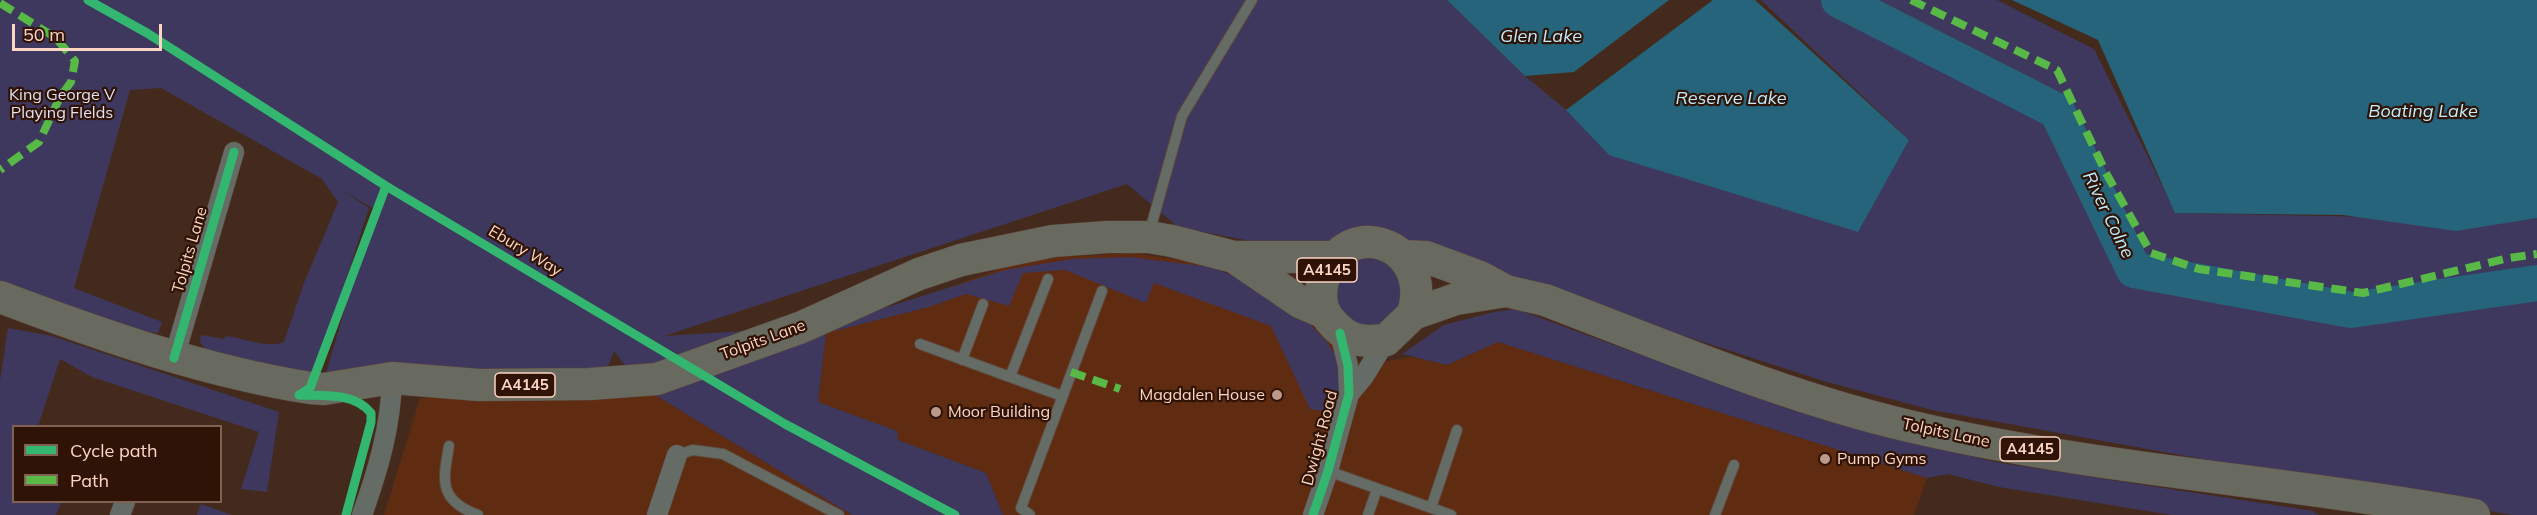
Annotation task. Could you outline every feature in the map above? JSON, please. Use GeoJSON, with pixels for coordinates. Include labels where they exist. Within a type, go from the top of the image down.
{"type":"FeatureCollection","features":[{"type":"Feature","properties":{"kind":"main road","name":"Tolpits Lane"},"geometry":{"type":"LineString","coordinates":[[0,297],[174,358],[222,371],[324,389],[392,378],[479,385],[590,384],[657,379],[802,327],[919,274],[961,260],[1053,241],[1149,237],[1234,257],[1334,257],[1345,248],[1373,242],[1402,255],[1426,257],[1480,277],[1506,291],[1545,300],[1818,402],[1912,427],[2358,505],[2474,515]]}},
{"type":"Feature","properties":{"kind":"main road"},"geometry":{"type":"LineString","coordinates":[[1402,255],[1413,270],[1417,285],[1418,299],[1413,315]]}},
{"type":"Feature","properties":{"kind":"main road","name":"Tolpits Lane"},"geometry":{"type":"LineString","coordinates":[[1234,257],[1356,340],[1386,340],[1413,315],[1455,299],[1506,291]]}},
{"type":"Feature","properties":{"kind":"main road","name":"A4145"},"geometry":{"type":"LineString","coordinates":[[1332,322],[1320,293],[1325,274],[1334,257]]}},
{"type":"Feature","properties":{"kind":"street","name":"Tolpits Lane"},"geometry":{"type":"LineString","coordinates":[[174,358],[234,152]]}},
{"type":"Feature","properties":{"kind":"street","name":"Dwight Road"},"geometry":{"type":"LineString","coordinates":[[1313,515],[1328,471],[1349,394],[1348,366],[1332,322]]}},
{"type":"Feature","properties":{"kind":"street","name":"Dwight Road"},"geometry":{"type":"LineString","coordinates":[[1349,394],[1364,376],[1386,340]]}},
{"type":"Feature","properties":{"kind":"street"},"geometry":{"type":"LineString","coordinates":[[362,515],[381,461],[391,405],[392,378]]}},
{"type":"Feature","properties":{"kind":"street"},"geometry":{"type":"LineString","coordinates":[[657,515],[677,455]]}},
{"type":"Feature","properties":{"kind":"lane"},"geometry":{"type":"LineString","coordinates":[[1149,237],[1182,116],[1252,0]]}},
{"type":"Feature","properties":{"kind":"lane"},"geometry":{"type":"LineString","coordinates":[[1010,377],[1048,279]]}},
{"type":"Feature","properties":{"kind":"lane"},"geometry":{"type":"LineString","coordinates":[[1030,515],[1021,508],[1102,291]]}},
{"type":"Feature","properties":{"kind":"lane"},"geometry":{"type":"LineString","coordinates":[[962,360],[983,304]]}},
{"type":"Feature","properties":{"kind":"lane"},"geometry":{"type":"LineString","coordinates":[[920,344],[1062,396]]}},
{"type":"Feature","properties":{"kind":"lane"},"geometry":{"type":"LineString","coordinates":[[1431,508],[1457,430]]}},
{"type":"Feature","properties":{"kind":"lane"},"geometry":{"type":"LineString","coordinates":[[450,446],[443,479],[446,490],[464,508],[478,515]]}},
{"type":"Feature","properties":{"kind":"lane"},"geometry":{"type":"LineString","coordinates":[[677,455],[693,450],[723,454],[839,515]]}},
{"type":"Feature","properties":{"kind":"lane"},"geometry":{"type":"LineString","coordinates":[[1715,515],[1734,465]]}},
{"type":"Feature","properties":{"kind":"lane"},"geometry":{"type":"LineString","coordinates":[[1328,471],[1451,515]]}},
{"type":"Feature","properties":{"kind":"lane"},"geometry":{"type":"LineString","coordinates":[[1368,515],[1377,489]]}},
{"type":"Feature","properties":{"kind":"shaded area"},"geometry":{"type":"Polygon","coordinates":[[[1132,253],[1201,263],[1256,285],[1298,312],[1331,343],[1364,365],[1411,357],[1447,365],[1498,342],[1927,478],[1914,515],[1003,515],[986,473],[897,440],[897,431],[818,402],[827,326],[881,312],[1027,259],[1132,253]]]}},
{"type":"Feature","properties":{"kind":"shaded area"},"geometry":{"type":"Polygon","coordinates":[[[642,387],[852,515],[384,515],[420,398],[642,387]]]}},
{"type":"Feature","properties":{"kind":"green space","name":"King George V Playing FIelds"},"geometry":{"type":"Polygon","coordinates":[[[0,0],[1447,0],[1525,76],[1566,110],[1609,155],[1909,140],[1761,0],[1997,0],[2094,49],[2176,213],[2524,220],[2537,218],[2537,515],[2512,515],[1932,410],[1827,382],[1423,252],[1281,247],[1178,227],[1127,184],[664,336],[827,326],[1005,270],[1072,259],[1129,257],[1211,267],[1241,279],[1300,314],[1327,342],[1338,360],[1344,380],[1338,413],[1310,409],[1271,326],[1154,283],[1146,303],[1065,270],[1023,273],[1009,306],[966,294],[929,307],[826,333],[818,402],[897,431],[898,440],[986,473],[1003,515],[852,515],[642,387],[614,351],[608,367],[568,375],[325,377],[374,209],[340,189],[369,208],[315,376],[208,353],[200,342],[201,335],[224,339],[226,336],[263,344],[284,342],[304,283],[338,202],[322,179],[161,88],[130,90],[74,288],[162,322],[158,333],[0,286],[0,0]]]}},
{"type":"Feature","properties":{"kind":"green space"},"geometry":{"type":"Polygon","coordinates":[[[1360,256],[1383,258],[1400,273],[1402,305],[1382,322],[1368,327],[1353,322],[1335,302],[1335,280],[1360,256]]]}},
{"type":"Feature","properties":{"kind":"green space"},"geometry":{"type":"Polygon","coordinates":[[[1516,309],[1788,409],[1922,444],[1995,462],[2313,511],[2319,515],[2172,515],[1999,487],[1948,474],[1927,478],[1498,342],[1447,365],[1402,354],[1444,325],[1494,312],[1516,309]]]}},
{"type":"Feature","properties":{"kind":"green space"},"geometry":{"type":"Polygon","coordinates":[[[8,328],[52,336],[279,412],[267,492],[241,489],[259,432],[92,377],[60,359],[38,425],[12,425],[12,503],[61,503],[56,515],[0,515],[0,381],[8,328]]]}},
{"type":"Feature","properties":{"kind":"green space"},"geometry":{"type":"Polygon","coordinates":[[[201,504],[232,515],[197,515],[201,504]]]}},
{"type":"Feature","properties":{"kind":"water","name":"Glen Lake"},"geometry":{"type":"Polygon","coordinates":[[[1447,0],[1669,0],[1574,72],[1525,76],[1447,0]]]}},
{"type":"Feature","properties":{"kind":"water","name":"Reserve Lake"},"geometry":{"type":"Polygon","coordinates":[[[1713,0],[1755,0],[1909,140],[1858,232],[1609,155],[1566,110],[1713,0]]]}},
{"type":"Feature","properties":{"kind":"water","name":"Boating Lake"},"geometry":{"type":"Polygon","coordinates":[[[2012,0],[2537,0],[2537,218],[2456,231],[2343,215],[2175,213],[2098,40],[2012,0]]]}},
{"type":"Feature","properties":{"kind":"waterway","name":"River Colne"},"geometry":{"type":"LineString","coordinates":[[1839,0],[2057,111],[2134,270],[2351,310],[2537,283]]}},
{"type":"Feature","properties":{"kind":"marked path"},"geometry":{"type":"LineString","coordinates":[[1911,0],[2057,70],[2106,173],[2151,253],[2199,269],[2363,293],[2509,258],[2537,254]]}},
{"type":"Feature","properties":{"kind":"marked path"},"geometry":{"type":"LineString","coordinates":[[0,3],[56,38],[75,61],[71,82],[60,97],[39,142],[0,170]]}},
{"type":"Feature","properties":{"kind":"marked path"},"geometry":{"type":"LineString","coordinates":[[1071,372],[1120,389]]}},
{"type":"Feature","properties":{"kind":"cycle path","name":"Ebury Way"},"geometry":{"type":"LineString","coordinates":[[88,0],[147,33],[386,186],[785,424],[955,515]]}},
{"type":"Feature","properties":{"kind":"cycle path"},"geometry":{"type":"LineString","coordinates":[[174,358],[234,152]]}},
{"type":"Feature","properties":{"kind":"cycle path"},"geometry":{"type":"LineString","coordinates":[[299,395],[310,388],[386,186]]}},
{"type":"Feature","properties":{"kind":"cycle path"},"geometry":{"type":"LineString","coordinates":[[1313,515],[1328,471],[1349,394],[1348,366],[1340,333]]}},
{"type":"Feature","properties":{"kind":"cycle path"},"geometry":{"type":"LineString","coordinates":[[299,395],[347,398],[356,401],[371,413],[371,422],[346,515]]}},
{"type":"Feature","properties":{"kind":"place","name":"Magdalen House"},"geometry":{"type":"Point","coordinates":[1277,395]}},
{"type":"Feature","properties":{"kind":"place","name":"Moor Building"},"geometry":{"type":"Point","coordinates":[936,412]}},
{"type":"Feature","properties":{"kind":"place","name":"Pump Gyms"},"geometry":{"type":"Point","coordinates":[1825,459]}}]}
